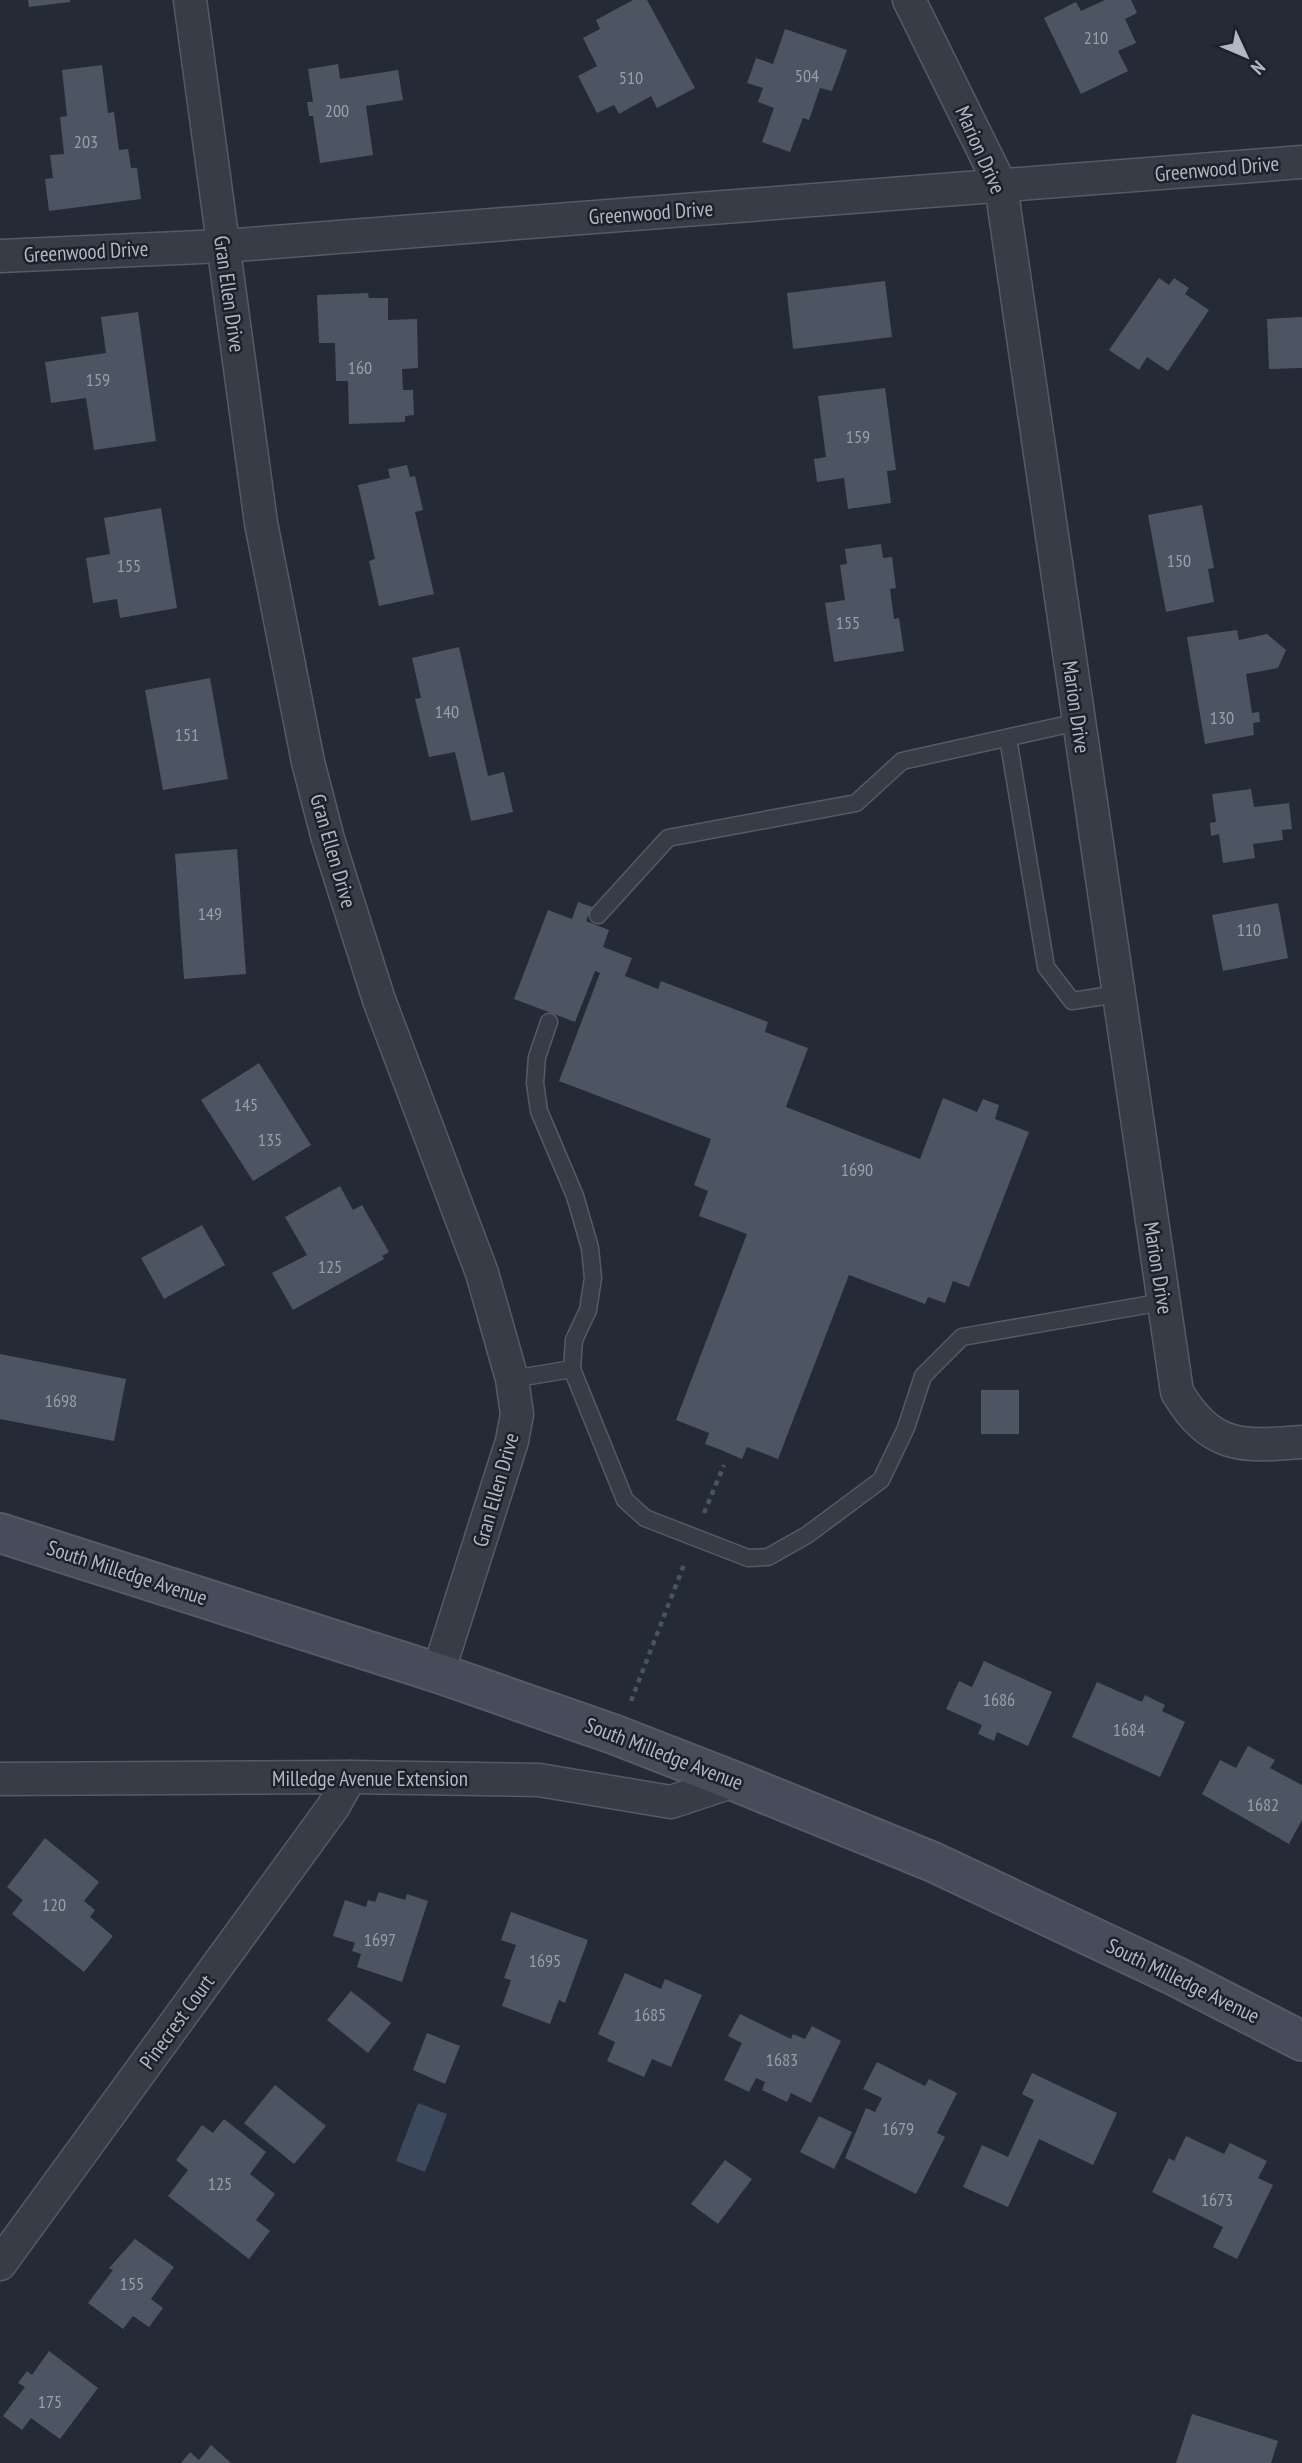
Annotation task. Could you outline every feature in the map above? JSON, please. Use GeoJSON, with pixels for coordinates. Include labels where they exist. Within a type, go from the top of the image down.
{"type":"FeatureCollection","features":[{"type":"Feature","properties":{"kind":"main road","name":"South Milledge Avenue"},"geometry":{"type":"LineString","coordinates":[[0,1533],[438,1672],[613,1734],[734,1781],[933,1862],[1175,1976],[1302,2041]]}},
{"type":"Feature","properties":{"kind":"street","name":"Gran Ellen Drive"},"geometry":{"type":"LineString","coordinates":[[190,0],[261,523],[308,762],[328,839],[379,1000],[482,1273],[512,1379],[517,1414],[512,1441],[438,1672]]}},
{"type":"Feature","properties":{"kind":"street","name":"Marion Drive"},"geometry":{"type":"LineString","coordinates":[[909,0],[1001,186],[1177,1392],[1202,1425],[1226,1439],[1250,1447],[1302,1442]]}},
{"type":"Feature","properties":{"kind":"street","name":"Greenwood Drive"},"geometry":{"type":"LineString","coordinates":[[0,256],[223,246],[1302,162]]}},
{"type":"Feature","properties":{"kind":"street","name":"Milledge Avenue Extension"},"geometry":{"type":"LineString","coordinates":[[0,1779],[350,1777],[539,1780],[671,1802],[734,1781]]}},
{"type":"Feature","properties":{"kind":"street","name":"Pinecrest Court"},"geometry":{"type":"LineString","coordinates":[[0,2264],[333,1807],[350,1777]]}},
{"type":"Feature","properties":{"kind":"lane"},"geometry":{"type":"LineString","coordinates":[[598,915],[668,838],[856,803],[902,761],[1078,722]]}},
{"type":"Feature","properties":{"kind":"lane"},"geometry":{"type":"LineString","coordinates":[[1008,738],[1046,967],[1072,1001],[1118,994]]}},
{"type":"Feature","properties":{"kind":"lane"},"geometry":{"type":"LineString","coordinates":[[549,1022],[537,1057],[539,1111],[575,1196],[590,1248],[593,1278],[588,1310],[574,1340],[572,1369],[625,1500],[635,1511],[748,1558],[768,1557],[807,1535],[881,1480],[906,1428],[923,1377],[962,1337],[1163,1302]]}},
{"type":"Feature","properties":{"kind":"lane"},"geometry":{"type":"LineString","coordinates":[[512,1379],[572,1369]]}},
{"type":"Feature","properties":{"kind":"path"},"geometry":{"type":"LineString","coordinates":[[700,1523],[724,1465]]}},
{"type":"Feature","properties":{"kind":"path"},"geometry":{"type":"LineString","coordinates":[[630,1702],[690,1550]]}},
{"type":"Feature","properties":{"kind":"water"},"geometry":{"type":"Polygon","coordinates":[[[418,2103],[447,2114],[425,2172],[396,2161],[418,2103]]]}},
{"type":"Feature","properties":{"kind":"building"},"geometry":{"type":"Polygon","coordinates":[[[28,0],[70,0],[70,2],[29,7],[28,0]]]}},
{"type":"Feature","properties":{"kind":"building"},"geometry":{"type":"Polygon","coordinates":[[[633,0],[647,0],[695,88],[657,108],[651,96],[619,114],[614,105],[597,113],[578,76],[597,66],[583,38],[600,29],[596,20],[633,0]]]}},
{"type":"Feature","properties":{"kind":"building"},"geometry":{"type":"Polygon","coordinates":[[[1105,0],[1131,0],[1137,13],[1125,19],[1136,43],[1118,51],[1128,71],[1081,94],[1044,18],[1076,2],[1081,11],[1105,0]]]}},
{"type":"Feature","properties":{"kind":"building"},"geometry":{"type":"Polygon","coordinates":[[[785,29],[847,50],[832,91],[820,88],[809,120],[803,118],[790,152],[762,142],[774,108],[758,102],[763,88],[747,83],[756,58],[773,64],[785,29]]]}},
{"type":"Feature","properties":{"kind":"building"},"geometry":{"type":"Polygon","coordinates":[[[338,64],[340,79],[398,70],[403,100],[366,106],[373,155],[320,163],[313,116],[309,116],[307,102],[313,102],[308,69],[338,64]]]}},
{"type":"Feature","properties":{"kind":"building"},"geometry":{"type":"Polygon","coordinates":[[[102,65],[108,113],[114,112],[119,150],[128,149],[131,168],[137,168],[141,199],[49,211],[45,179],[53,178],[50,155],[64,154],[60,117],[67,116],[62,70],[102,65]]]}},
{"type":"Feature","properties":{"kind":"building"},"geometry":{"type":"Polygon","coordinates":[[[1159,278],[1169,285],[1174,278],[1189,288],[1185,294],[1209,310],[1168,371],[1147,357],[1139,370],[1109,350],[1159,278]]]}},
{"type":"Feature","properties":{"kind":"building"},"geometry":{"type":"Polygon","coordinates":[[[885,281],[892,337],[793,349],[787,293],[885,281]]]}},
{"type":"Feature","properties":{"kind":"building"},"geometry":{"type":"Polygon","coordinates":[[[368,293],[369,298],[388,298],[388,320],[417,319],[418,368],[402,369],[403,390],[413,390],[414,415],[405,416],[405,422],[349,424],[348,381],[336,381],[335,343],[319,343],[317,295],[368,293]]]}},
{"type":"Feature","properties":{"kind":"building"},"geometry":{"type":"Polygon","coordinates":[[[138,312],[156,441],[94,450],[86,398],[51,403],[45,362],[106,353],[101,317],[138,312]]]}},
{"type":"Feature","properties":{"kind":"building"},"geometry":{"type":"Polygon","coordinates":[[[1302,317],[1302,368],[1269,369],[1267,319],[1302,317]]]}},
{"type":"Feature","properties":{"kind":"building"},"geometry":{"type":"Polygon","coordinates":[[[885,388],[896,470],[887,471],[891,503],[848,509],[844,478],[817,482],[814,459],[826,457],[818,396],[885,388]]]}},
{"type":"Feature","properties":{"kind":"building"},"geometry":{"type":"Polygon","coordinates":[[[407,465],[410,477],[415,476],[423,510],[415,512],[434,594],[379,606],[369,561],[375,559],[358,485],[390,478],[388,469],[407,465]]]}},
{"type":"Feature","properties":{"kind":"building"},"geometry":{"type":"Polygon","coordinates":[[[1202,505],[1214,568],[1208,569],[1214,602],[1166,612],[1148,515],[1202,505]]]}},
{"type":"Feature","properties":{"kind":"building"},"geometry":{"type":"Polygon","coordinates":[[[161,508],[177,608],[120,618],[117,599],[93,603],[86,558],[110,554],[104,518],[161,508]]]}},
{"type":"Feature","properties":{"kind":"building"},"geometry":{"type":"Polygon","coordinates":[[[881,544],[883,558],[892,557],[896,588],[890,589],[894,619],[899,618],[904,651],[834,662],[825,603],[845,600],[840,565],[847,564],[845,549],[881,544]]]}},
{"type":"Feature","properties":{"kind":"building"},"geometry":{"type":"Polygon","coordinates":[[[1237,630],[1239,640],[1267,634],[1286,650],[1278,668],[1246,674],[1252,713],[1259,712],[1260,722],[1253,723],[1254,735],[1205,744],[1187,637],[1237,630]]]}},
{"type":"Feature","properties":{"kind":"building"},"geometry":{"type":"Polygon","coordinates":[[[459,647],[488,776],[504,772],[513,812],[471,821],[455,752],[429,757],[415,699],[421,698],[412,658],[459,647]]]}},
{"type":"Feature","properties":{"kind":"building"},"geometry":{"type":"Polygon","coordinates":[[[210,678],[228,779],[163,790],[145,690],[210,678]]]}},
{"type":"Feature","properties":{"kind":"building"},"geometry":{"type":"Polygon","coordinates":[[[1251,789],[1254,807],[1289,803],[1292,829],[1282,830],[1283,840],[1253,844],[1255,858],[1223,863],[1219,834],[1211,836],[1210,823],[1216,822],[1212,794],[1251,789]]]}},
{"type":"Feature","properties":{"kind":"building"},"geometry":{"type":"Polygon","coordinates":[[[237,849],[246,974],[184,979],[175,854],[237,849]]]}},
{"type":"Feature","properties":{"kind":"building"},"geometry":{"type":"Polygon","coordinates":[[[578,902],[592,907],[586,921],[609,930],[603,947],[632,958],[625,976],[658,989],[661,981],[768,1022],[765,1032],[808,1048],[786,1107],[920,1159],[943,1098],[977,1112],[983,1099],[999,1105],[995,1119],[1029,1132],[969,1287],[953,1281],[945,1303],[928,1297],[925,1304],[849,1275],[778,1459],[747,1447],[742,1459],[705,1444],[709,1433],[676,1420],[747,1234],[699,1216],[708,1191],[694,1185],[711,1139],[559,1081],[600,973],[595,971],[575,1022],[514,999],[548,910],[572,919],[578,902]]]}},
{"type":"Feature","properties":{"kind":"building"},"geometry":{"type":"Polygon","coordinates":[[[1278,903],[1288,958],[1223,971],[1212,915],[1278,903]]]}},
{"type":"Feature","properties":{"kind":"building"},"geometry":{"type":"Polygon","coordinates":[[[259,1063],[311,1145],[253,1181],[201,1100],[259,1063]]]}},
{"type":"Feature","properties":{"kind":"building"},"geometry":{"type":"Polygon","coordinates":[[[340,1186],[353,1210],[362,1205],[389,1252],[382,1256],[384,1259],[293,1310],[272,1273],[307,1255],[285,1217],[340,1186]]]}},
{"type":"Feature","properties":{"kind":"building"},"geometry":{"type":"Polygon","coordinates":[[[202,1225],[225,1265],[164,1299],[141,1258],[202,1225]]]}},
{"type":"Feature","properties":{"kind":"building"},"geometry":{"type":"Polygon","coordinates":[[[0,1354],[126,1379],[114,1441],[0,1419],[0,1354]]]}},
{"type":"Feature","properties":{"kind":"building"},"geometry":{"type":"Polygon","coordinates":[[[981,1390],[1019,1390],[1019,1434],[981,1434],[981,1390]]]}},
{"type":"Feature","properties":{"kind":"building"},"geometry":{"type":"Polygon","coordinates":[[[984,1661],[1052,1692],[1028,1746],[997,1732],[994,1741],[978,1734],[982,1725],[946,1709],[959,1681],[972,1687],[984,1661]]]}},
{"type":"Feature","properties":{"kind":"building"},"geometry":{"type":"Polygon","coordinates":[[[1097,1682],[1142,1702],[1145,1695],[1165,1705],[1162,1711],[1185,1722],[1160,1777],[1072,1737],[1097,1682]]]}},
{"type":"Feature","properties":{"kind":"building"},"geometry":{"type":"Polygon","coordinates":[[[1248,1746],[1275,1760],[1270,1768],[1302,1785],[1302,1820],[1289,1844],[1202,1794],[1220,1760],[1236,1768],[1248,1746]]]}},
{"type":"Feature","properties":{"kind":"building"},"geometry":{"type":"Polygon","coordinates":[[[45,1838],[99,1882],[84,1901],[95,1910],[90,1917],[113,1936],[84,1972],[12,1914],[23,1900],[7,1887],[45,1838]]]}},
{"type":"Feature","properties":{"kind":"building"},"geometry":{"type":"Polygon","coordinates":[[[379,1892],[405,1900],[407,1894],[428,1901],[402,1982],[357,1967],[361,1954],[352,1951],[355,1943],[333,1936],[345,1900],[366,1907],[368,1900],[375,1902],[379,1892]]]}},
{"type":"Feature","properties":{"kind":"building"},"geometry":{"type":"Polygon","coordinates":[[[511,1912],[588,1940],[565,2003],[559,2000],[550,2024],[502,2006],[511,1980],[504,1978],[516,1945],[501,1940],[511,1912]]]}},
{"type":"Feature","properties":{"kind":"building"},"geometry":{"type":"Polygon","coordinates":[[[625,1973],[661,1989],[665,1979],[702,1995],[671,2067],[652,2059],[644,2077],[607,2061],[615,2042],[598,2034],[625,1973]]]}},
{"type":"Feature","properties":{"kind":"building"},"geometry":{"type":"Polygon","coordinates":[[[351,1991],[391,2023],[368,2053],[327,2020],[351,1991]]]}},
{"type":"Feature","properties":{"kind":"building"},"geometry":{"type":"Polygon","coordinates":[[[740,2014],[791,2039],[793,2034],[805,2039],[812,2026],[841,2041],[811,2103],[791,2093],[787,2102],[762,2090],[765,2082],[756,2078],[749,2092],[724,2080],[742,2043],[728,2036],[740,2014]]]}},
{"type":"Feature","properties":{"kind":"building"},"geometry":{"type":"Polygon","coordinates":[[[427,2033],[460,2046],[445,2084],[413,2070],[427,2033]]]}},
{"type":"Feature","properties":{"kind":"building"},"geometry":{"type":"Polygon","coordinates":[[[877,2062],[925,2086],[929,2079],[957,2093],[937,2133],[945,2137],[916,2194],[845,2158],[866,2108],[875,2112],[882,2098],[863,2089],[877,2062]]]}},
{"type":"Feature","properties":{"kind":"building"},"geometry":{"type":"Polygon","coordinates":[[[1032,2073],[1117,2113],[1093,2165],[1039,2139],[1008,2207],[963,2187],[982,2145],[1008,2157],[1034,2100],[1022,2094],[1032,2073]]]}},
{"type":"Feature","properties":{"kind":"building"},"geometry":{"type":"Polygon","coordinates":[[[275,2085],[326,2126],[294,2164],[244,2123],[275,2085]]]}},
{"type":"Feature","properties":{"kind":"building"},"geometry":{"type":"Polygon","coordinates":[[[819,2116],[852,2132],[834,2169],[800,2152],[819,2116]]]}},
{"type":"Feature","properties":{"kind":"building"},"geometry":{"type":"Polygon","coordinates":[[[224,2119],[266,2152],[250,2174],[275,2194],[256,2220],[270,2231],[249,2259],[168,2196],[188,2170],[176,2160],[202,2125],[213,2133],[224,2119]]]}},
{"type":"Feature","properties":{"kind":"building"},"geometry":{"type":"Polygon","coordinates":[[[1186,2136],[1224,2154],[1230,2143],[1267,2161],[1258,2178],[1273,2185],[1237,2259],[1213,2247],[1223,2227],[1152,2192],[1169,2158],[1174,2161],[1186,2136]]]}},
{"type":"Feature","properties":{"kind":"building"},"geometry":{"type":"Polygon","coordinates":[[[725,2160],[752,2179],[718,2224],[691,2204],[725,2160]]]}},
{"type":"Feature","properties":{"kind":"building"},"geometry":{"type":"Polygon","coordinates":[[[135,2239],[174,2267],[151,2299],[163,2308],[149,2327],[133,2316],[123,2329],[88,2303],[113,2270],[109,2268],[135,2239]]]}},
{"type":"Feature","properties":{"kind":"building"},"geometry":{"type":"Polygon","coordinates":[[[49,2351],[98,2388],[60,2439],[31,2418],[22,2430],[3,2416],[25,2387],[18,2383],[27,2371],[32,2375],[49,2351]]]}},
{"type":"Feature","properties":{"kind":"building"},"geometry":{"type":"Polygon","coordinates":[[[1192,2414],[1278,2441],[1271,2463],[1176,2463],[1192,2414]]]}},
{"type":"Feature","properties":{"kind":"building"},"geometry":{"type":"Polygon","coordinates":[[[211,2445],[231,2463],[181,2463],[190,2452],[199,2460],[211,2445]]]}}]}
